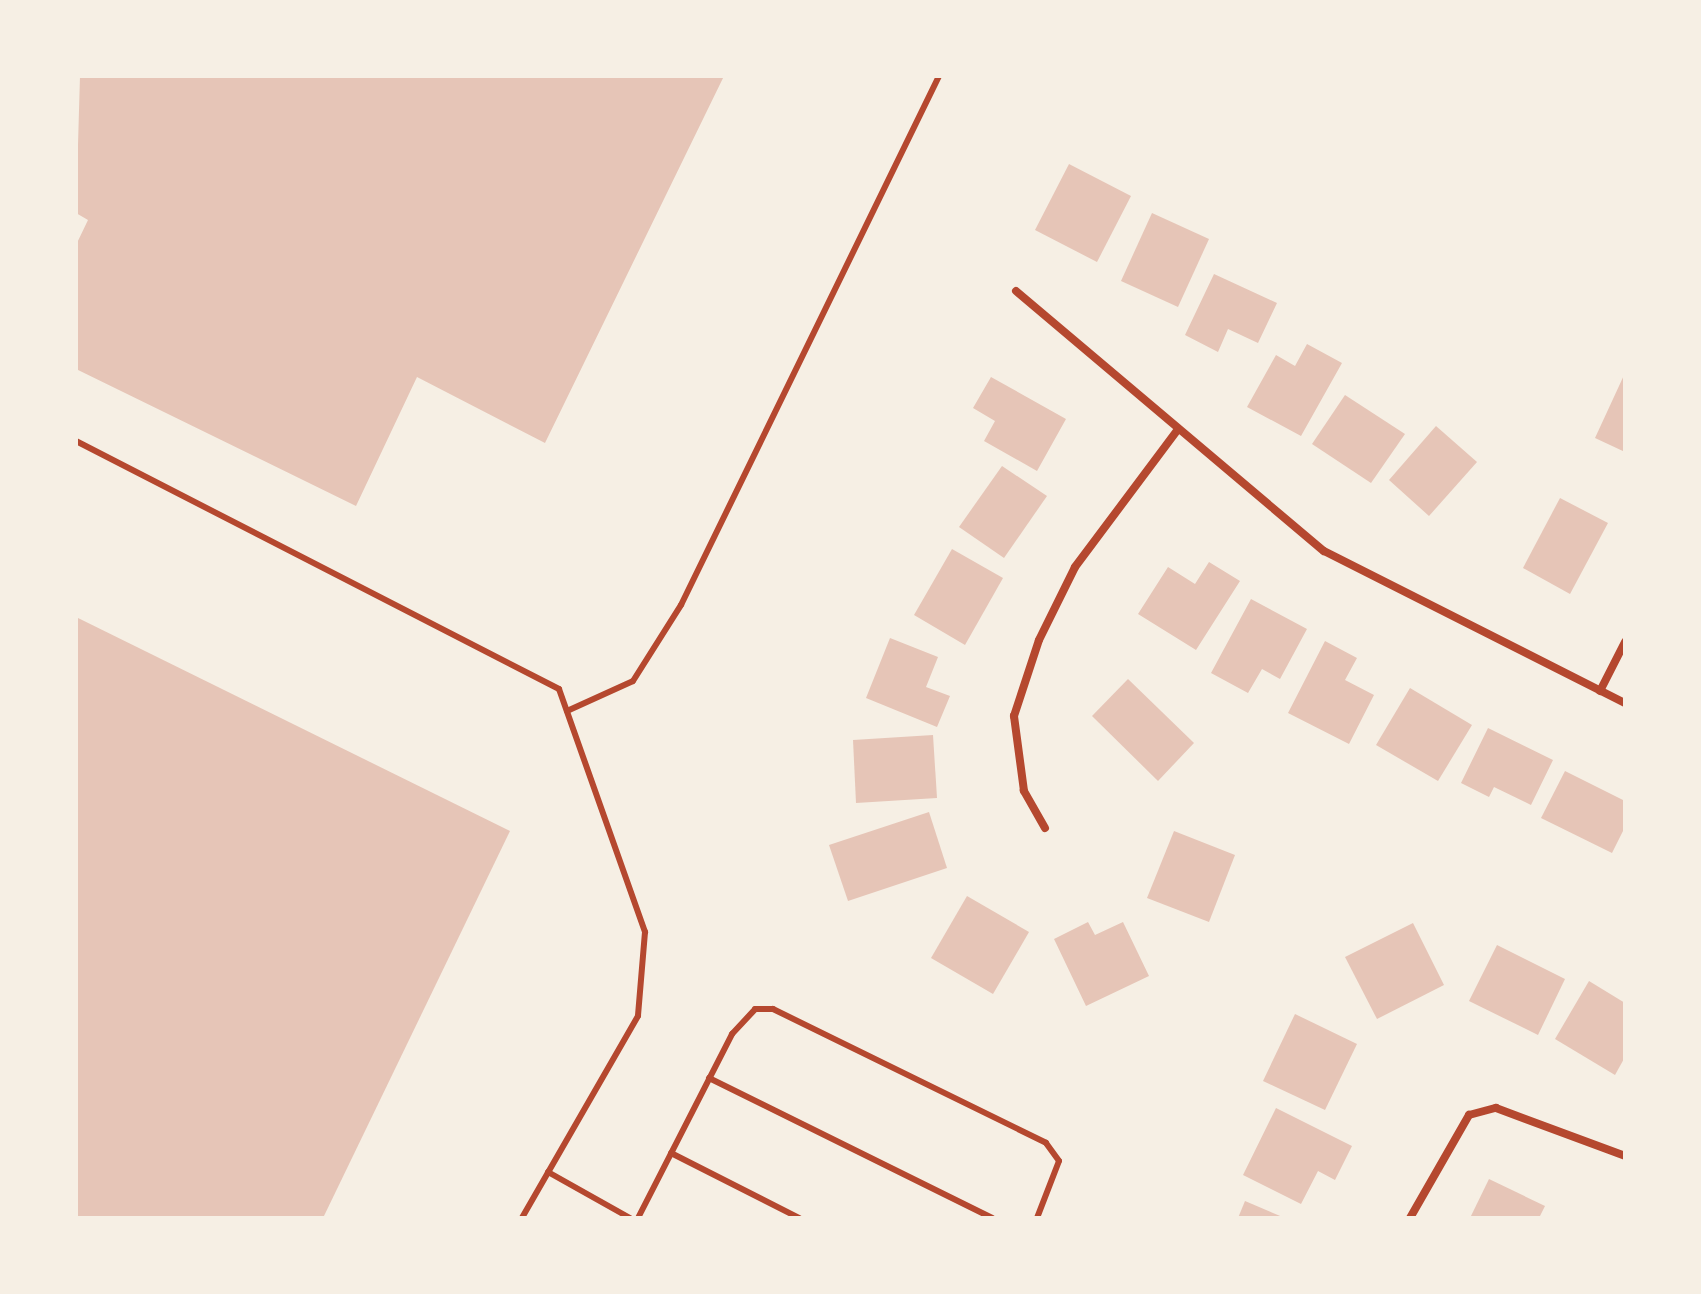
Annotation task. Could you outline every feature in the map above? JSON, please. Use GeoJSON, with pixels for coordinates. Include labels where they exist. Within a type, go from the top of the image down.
{"type":"FeatureCollection","features":[{"type":"Feature","properties":{"kind":"street"},"geometry":{"type":"LineString","coordinates":[[1016,291],[1176,432],[1324,551],[1625,703]]}},
{"type":"Feature","properties":{"kind":"street"},"geometry":{"type":"LineString","coordinates":[[1045,828],[1014,755],[1014,716],[1034,655],[1101,527],[1176,432]]}},
{"type":"Feature","properties":{"kind":"street"},"geometry":{"type":"LineString","coordinates":[[1600,691],[1625,642]]}},
{"type":"Feature","properties":{"kind":"street"},"geometry":{"type":"LineString","coordinates":[[1410,1218],[1469,1115],[1496,1108],[1625,1156]]}},
{"type":"Feature","properties":{"kind":"lane"},"geometry":{"type":"LineString","coordinates":[[567,711],[633,681],[681,605],[939,76]]}},
{"type":"Feature","properties":{"kind":"lane"},"geometry":{"type":"LineString","coordinates":[[76,441],[559,689],[645,932],[638,1016],[522,1218]]}},
{"type":"Feature","properties":{"kind":"lane"},"geometry":{"type":"LineString","coordinates":[[638,1218],[709,1078],[755,1009],[773,1009],[1046,1143],[1059,1161],[1037,1218]]}},
{"type":"Feature","properties":{"kind":"lane"},"geometry":{"type":"LineString","coordinates":[[709,1078],[992,1218]]}},
{"type":"Feature","properties":{"kind":"lane"},"geometry":{"type":"LineString","coordinates":[[671,1153],[799,1218]]}},
{"type":"Feature","properties":{"kind":"lane"},"geometry":{"type":"LineString","coordinates":[[548,1172],[630,1218]]}},
{"type":"Feature","properties":{"kind":"building"},"geometry":{"type":"Polygon","coordinates":[[[80,76],[724,76],[545,443],[417,377],[356,506],[76,369],[76,245],[88,220],[76,213],[80,76]]]}},
{"type":"Feature","properties":{"kind":"building"},"geometry":{"type":"Polygon","coordinates":[[[1069,164],[1131,196],[1097,262],[1035,230],[1069,164]]]}},
{"type":"Feature","properties":{"kind":"building"},"geometry":{"type":"Polygon","coordinates":[[[1152,213],[1209,239],[1178,307],[1121,281],[1152,213]]]}},
{"type":"Feature","properties":{"kind":"building"},"geometry":{"type":"Polygon","coordinates":[[[1214,274],[1277,303],[1258,343],[1228,329],[1218,352],[1185,335],[1214,274]]]}},
{"type":"Feature","properties":{"kind":"building"},"geometry":{"type":"Polygon","coordinates":[[[1307,344],[1342,363],[1301,436],[1247,407],[1276,355],[1295,366],[1307,344]]]}},
{"type":"Feature","properties":{"kind":"building"},"geometry":{"type":"Polygon","coordinates":[[[1625,373],[1625,452],[1595,438],[1625,373]]]}},
{"type":"Feature","properties":{"kind":"building"},"geometry":{"type":"Polygon","coordinates":[[[991,377],[1066,419],[1037,471],[984,441],[995,421],[973,408],[991,377]]]}},
{"type":"Feature","properties":{"kind":"building"},"geometry":{"type":"Polygon","coordinates":[[[1345,395],[1405,434],[1371,483],[1312,444],[1345,395]]]}},
{"type":"Feature","properties":{"kind":"building"},"geometry":{"type":"Polygon","coordinates":[[[1436,426],[1477,462],[1429,516],[1389,480],[1436,426]]]}},
{"type":"Feature","properties":{"kind":"building"},"geometry":{"type":"Polygon","coordinates":[[[1002,466],[1047,496],[1004,558],[959,527],[1002,466]]]}},
{"type":"Feature","properties":{"kind":"building"},"geometry":{"type":"Polygon","coordinates":[[[1560,498],[1608,523],[1570,594],[1523,568],[1560,498]]]}},
{"type":"Feature","properties":{"kind":"building"},"geometry":{"type":"Polygon","coordinates":[[[952,549],[1003,578],[965,645],[914,615],[952,549]]]}},
{"type":"Feature","properties":{"kind":"building"},"geometry":{"type":"Polygon","coordinates":[[[1209,562],[1240,581],[1196,650],[1138,614],[1168,567],[1195,584],[1209,562]]]}},
{"type":"Feature","properties":{"kind":"building"},"geometry":{"type":"Polygon","coordinates":[[[1251,599],[1307,629],[1280,679],[1262,669],[1248,693],[1211,673],[1251,599]]]}},
{"type":"Feature","properties":{"kind":"building"},"geometry":{"type":"Polygon","coordinates":[[[76,617],[510,831],[323,1218],[76,1218],[76,617]]]}},
{"type":"Feature","properties":{"kind":"building"},"geometry":{"type":"Polygon","coordinates":[[[890,638],[938,657],[926,687],[950,696],[937,727],[866,698],[890,638]]]}},
{"type":"Feature","properties":{"kind":"building"},"geometry":{"type":"Polygon","coordinates":[[[1325,641],[1357,658],[1345,680],[1374,695],[1349,744],[1288,713],[1325,641]]]}},
{"type":"Feature","properties":{"kind":"building"},"geometry":{"type":"Polygon","coordinates":[[[1128,679],[1194,743],[1158,781],[1092,716],[1128,679]]]}},
{"type":"Feature","properties":{"kind":"building"},"geometry":{"type":"Polygon","coordinates":[[[1410,688],[1472,725],[1438,781],[1376,745],[1410,688]]]}},
{"type":"Feature","properties":{"kind":"building"},"geometry":{"type":"Polygon","coordinates":[[[1488,728],[1553,760],[1531,805],[1494,787],[1489,797],[1461,783],[1488,728]]]}},
{"type":"Feature","properties":{"kind":"building"},"geometry":{"type":"Polygon","coordinates":[[[933,735],[937,798],[856,803],[853,740],[933,735]]]}},
{"type":"Feature","properties":{"kind":"building"},"geometry":{"type":"Polygon","coordinates":[[[1565,771],[1625,801],[1625,827],[1612,853],[1541,818],[1565,771]]]}},
{"type":"Feature","properties":{"kind":"building"},"geometry":{"type":"Polygon","coordinates":[[[929,812],[947,868],[848,901],[829,845],[929,812]]]}},
{"type":"Feature","properties":{"kind":"building"},"geometry":{"type":"Polygon","coordinates":[[[1174,831],[1235,855],[1209,922],[1147,898],[1174,831]]]}},
{"type":"Feature","properties":{"kind":"building"},"geometry":{"type":"Polygon","coordinates":[[[967,896],[1029,932],[993,994],[931,958],[967,896]]]}},
{"type":"Feature","properties":{"kind":"building"},"geometry":{"type":"Polygon","coordinates":[[[1088,922],[1095,935],[1123,922],[1149,976],[1086,1006],[1054,939],[1088,922]]]}},
{"type":"Feature","properties":{"kind":"building"},"geometry":{"type":"Polygon","coordinates":[[[1413,923],[1444,985],[1377,1019],[1345,957],[1413,923]]]}},
{"type":"Feature","properties":{"kind":"building"},"geometry":{"type":"Polygon","coordinates":[[[1497,945],[1565,979],[1538,1035],[1469,1001],[1497,945]]]}},
{"type":"Feature","properties":{"kind":"building"},"geometry":{"type":"Polygon","coordinates":[[[1589,981],[1625,1003],[1625,1057],[1615,1075],[1555,1039],[1589,981]]]}},
{"type":"Feature","properties":{"kind":"building"},"geometry":{"type":"Polygon","coordinates":[[[1295,1014],[1357,1044],[1325,1110],[1263,1081],[1295,1014]]]}},
{"type":"Feature","properties":{"kind":"building"},"geometry":{"type":"Polygon","coordinates":[[[1276,1108],[1352,1146],[1335,1180],[1318,1171],[1301,1204],[1243,1175],[1276,1108]]]}},
{"type":"Feature","properties":{"kind":"building"},"geometry":{"type":"Polygon","coordinates":[[[1489,1179],[1545,1206],[1539,1218],[1470,1218],[1489,1179]]]}},
{"type":"Feature","properties":{"kind":"building"},"geometry":{"type":"Polygon","coordinates":[[[1245,1201],[1285,1218],[1238,1218],[1245,1201]]]}}]}
